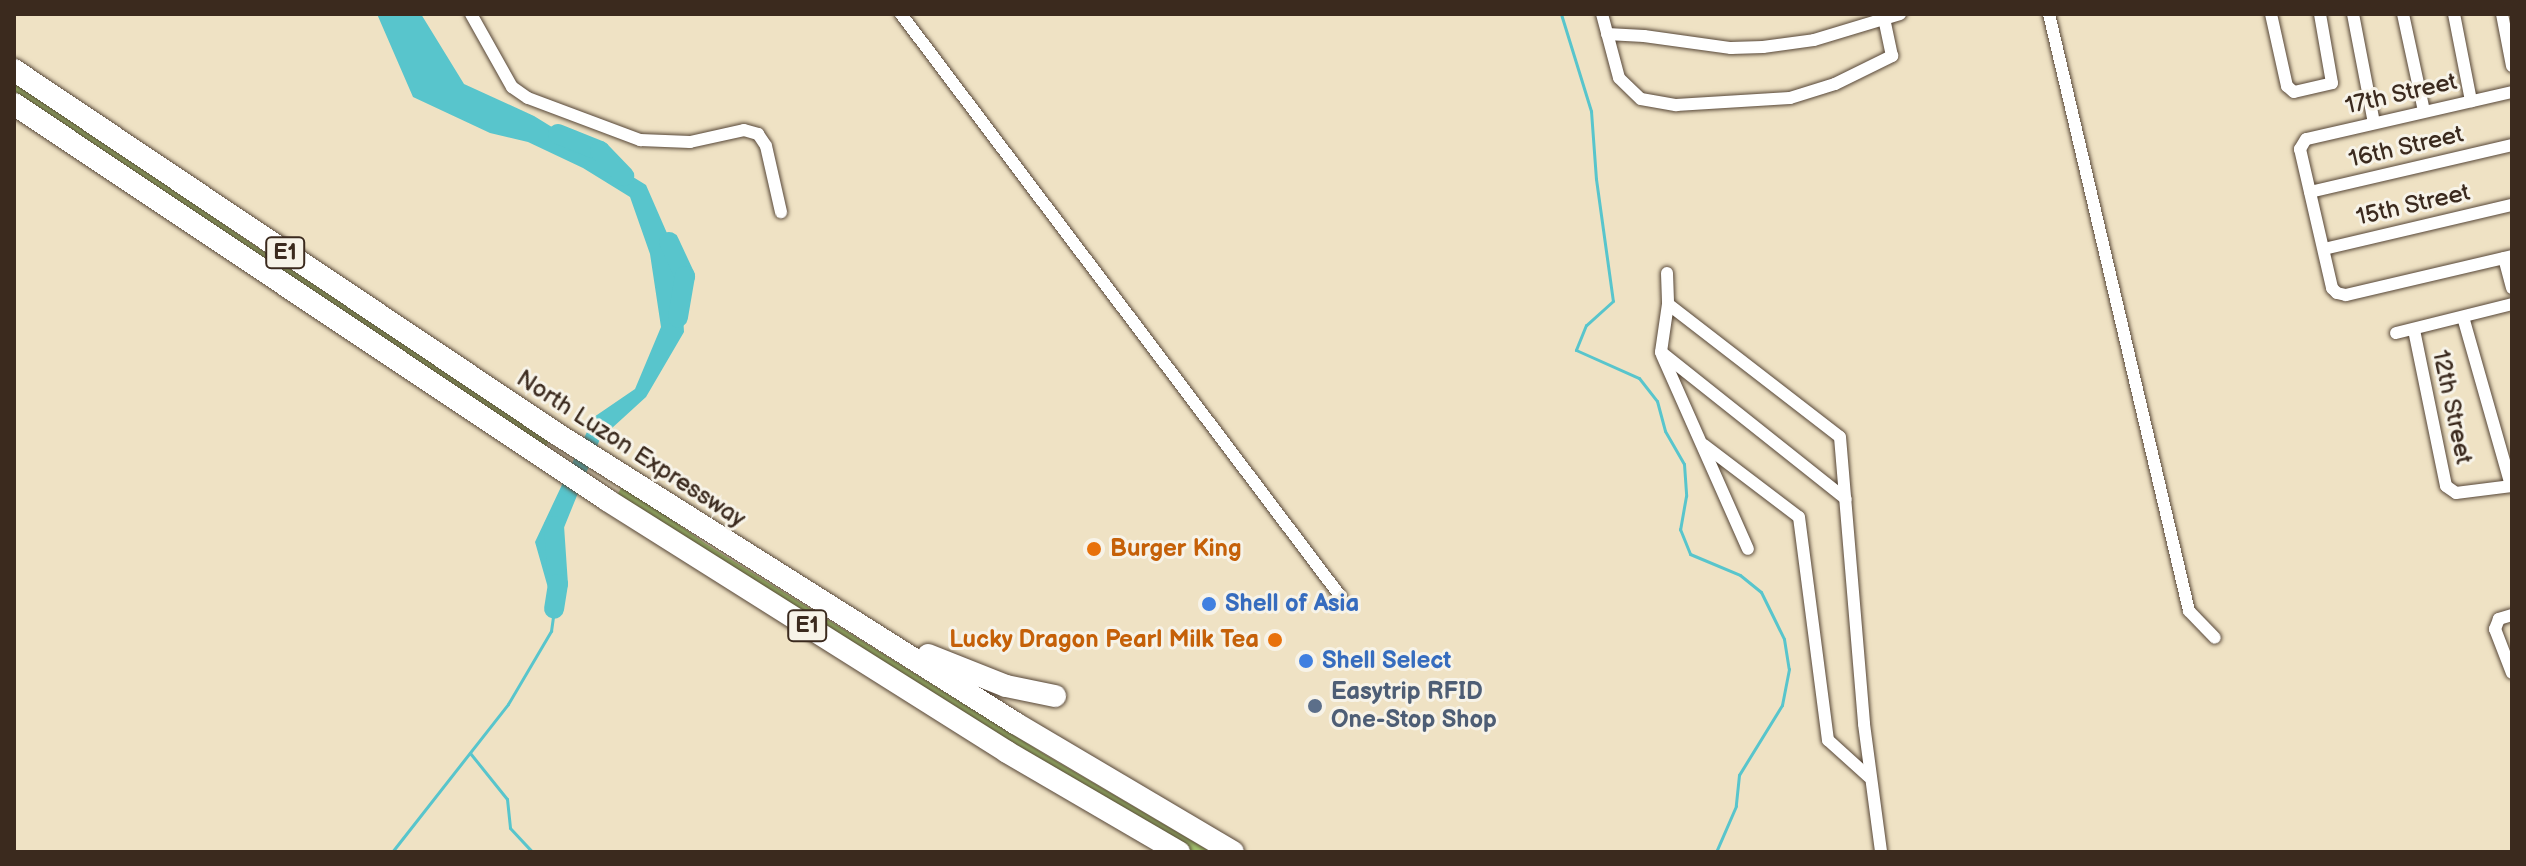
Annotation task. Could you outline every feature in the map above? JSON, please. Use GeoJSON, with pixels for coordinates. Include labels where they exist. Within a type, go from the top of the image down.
{"type":"FeatureCollection","features":[{"type":"Feature","properties":{"kind":"highway","name":"North Luzon Expressway"},"geometry":{"type":"LineString","coordinates":[[14,70],[557,434],[1015,723],[1233,852]]}},
{"type":"Feature","properties":{"kind":"highway","name":"E1"},"geometry":{"type":"LineString","coordinates":[[14,104],[607,500],[994,744],[1179,852]]}},
{"type":"Feature","properties":{"kind":"highway"},"geometry":{"type":"LineString","coordinates":[[753,558],[921,652],[1006,686],[1055,696]]}},
{"type":"Feature","properties":{"kind":"street"},"geometry":{"type":"LineString","coordinates":[[471,14],[512,87],[528,98],[640,140],[690,142],[744,130],[758,134],[766,146],[781,212]]}},
{"type":"Feature","properties":{"kind":"street"},"geometry":{"type":"LineString","coordinates":[[901,14],[1341,597]]}},
{"type":"Feature","properties":{"kind":"street"},"geometry":{"type":"LineString","coordinates":[[1602,14],[1619,78],[1641,99],[1676,105],[1790,98],[1814,92],[1888,59],[1893,51],[1884,19]]}},
{"type":"Feature","properties":{"kind":"street"},"geometry":{"type":"LineString","coordinates":[[1607,34],[1731,48],[1763,47],[1814,40],[1900,14]]}},
{"type":"Feature","properties":{"kind":"street"},"geometry":{"type":"LineString","coordinates":[[2049,14],[2189,611],[2215,638]]}},
{"type":"Feature","properties":{"kind":"street"},"geometry":{"type":"LineString","coordinates":[[2271,14],[2287,86],[2294,92],[2332,83],[2320,14]]}},
{"type":"Feature","properties":{"kind":"street"},"geometry":{"type":"LineString","coordinates":[[2353,14],[2374,123]]}},
{"type":"Feature","properties":{"kind":"street"},"geometry":{"type":"LineString","coordinates":[[2403,14],[2424,111]]}},
{"type":"Feature","properties":{"kind":"street"},"geometry":{"type":"LineString","coordinates":[[2454,14],[2471,101]]}},
{"type":"Feature","properties":{"kind":"street"},"geometry":{"type":"LineString","coordinates":[[2502,14],[2512,66]]}},
{"type":"Feature","properties":{"kind":"street","name":"17th Street"},"geometry":{"type":"LineString","coordinates":[[2310,192],[2300,143],[2512,92]]}},
{"type":"Feature","properties":{"kind":"street","name":"16th Street"},"geometry":{"type":"LineString","coordinates":[[2310,192],[2512,145]]}},
{"type":"Feature","properties":{"kind":"street"},"geometry":{"type":"LineString","coordinates":[[2310,192],[2332,288],[2337,293],[2346,295],[2508,257],[2512,288]]}},
{"type":"Feature","properties":{"kind":"street","name":"15th Street"},"geometry":{"type":"LineString","coordinates":[[2324,249],[2512,205]]}},
{"type":"Feature","properties":{"kind":"street"},"geometry":{"type":"LineString","coordinates":[[1667,273],[1668,304],[1661,352],[1748,549]]}},
{"type":"Feature","properties":{"kind":"street"},"geometry":{"type":"LineString","coordinates":[[1668,304],[1840,437],[1869,777],[1881,852]]}},
{"type":"Feature","properties":{"kind":"street"},"geometry":{"type":"LineString","coordinates":[[2396,333],[2512,304]]}},
{"type":"Feature","properties":{"kind":"street"},"geometry":{"type":"LineString","coordinates":[[2463,317],[2511,486]]}},
{"type":"Feature","properties":{"kind":"street","name":"12th Street"},"geometry":{"type":"LineString","coordinates":[[2414,330],[2446,486],[2451,492],[2511,486]]}},
{"type":"Feature","properties":{"kind":"street"},"geometry":{"type":"LineString","coordinates":[[1661,352],[1846,499]]}},
{"type":"Feature","properties":{"kind":"street"},"geometry":{"type":"LineString","coordinates":[[1704,445],[1799,517],[1828,740],[1869,777]]}},
{"type":"Feature","properties":{"kind":"street"},"geometry":{"type":"LineString","coordinates":[[2512,615],[2499,619],[2495,629],[2512,673]]}},
{"type":"Feature","properties":{"kind":"green space"},"geometry":{"type":"Polygon","coordinates":[[[14,79],[251,243],[550,440],[544,449],[14,91],[14,79]]]}},
{"type":"Feature","properties":{"kind":"green space"},"geometry":{"type":"Polygon","coordinates":[[[623,485],[706,544],[1044,754],[1211,852],[1188,852],[1160,836],[617,495],[623,485]]]}},
{"type":"Feature","properties":{"kind":"water"},"geometry":{"type":"Polygon","coordinates":[[[377,14],[421,14],[464,84],[534,116],[646,185],[680,263],[684,332],[646,397],[600,439],[550,562],[554,609],[535,542],[594,417],[635,389],[661,327],[650,254],[630,197],[583,168],[528,142],[490,133],[413,97],[377,14]]]}},
{"type":"Feature","properties":{"kind":"waterway"},"geometry":{"type":"LineString","coordinates":[[1561,14],[1591,111],[1596,179],[1613,301],[1586,325],[1576,350],[1639,378],[1657,401],[1665,431],[1684,464],[1686,496],[1680,529],[1690,554],[1740,575],[1761,592],[1784,639],[1789,669],[1782,705],[1739,775],[1736,806],[1716,852]]}},
{"type":"Feature","properties":{"kind":"waterway"},"geometry":{"type":"LineString","coordinates":[[558,134],[600,151],[624,176]]}},
{"type":"Feature","properties":{"kind":"waterway"},"geometry":{"type":"LineString","coordinates":[[669,242],[685,276],[678,317]]}},
{"type":"Feature","properties":{"kind":"waterway"},"geometry":{"type":"LineString","coordinates":[[554,526],[558,584],[554,609]]}},
{"type":"Feature","properties":{"kind":"waterway"},"geometry":{"type":"LineString","coordinates":[[392,852],[508,704],[551,631],[554,609]]}},
{"type":"Feature","properties":{"kind":"waterway"},"geometry":{"type":"LineString","coordinates":[[470,753],[507,799],[510,828],[532,852]]}},
{"type":"Feature","properties":{"kind":"place","name":"Burger King"},"geometry":{"type":"Point","coordinates":[1094,549]}},
{"type":"Feature","properties":{"kind":"place","name":"Shell of Asia"},"geometry":{"type":"Point","coordinates":[1209,604]}},
{"type":"Feature","properties":{"kind":"place","name":"Lucky Dragon Pearl Milk Tea"},"geometry":{"type":"Point","coordinates":[1275,640]}},
{"type":"Feature","properties":{"kind":"place","name":"Shell Select"},"geometry":{"type":"Point","coordinates":[1306,661]}},
{"type":"Feature","properties":{"kind":"place","name":"Easytrip RFID One-Stop Shop"},"geometry":{"type":"Point","coordinates":[1315,706]}}]}
